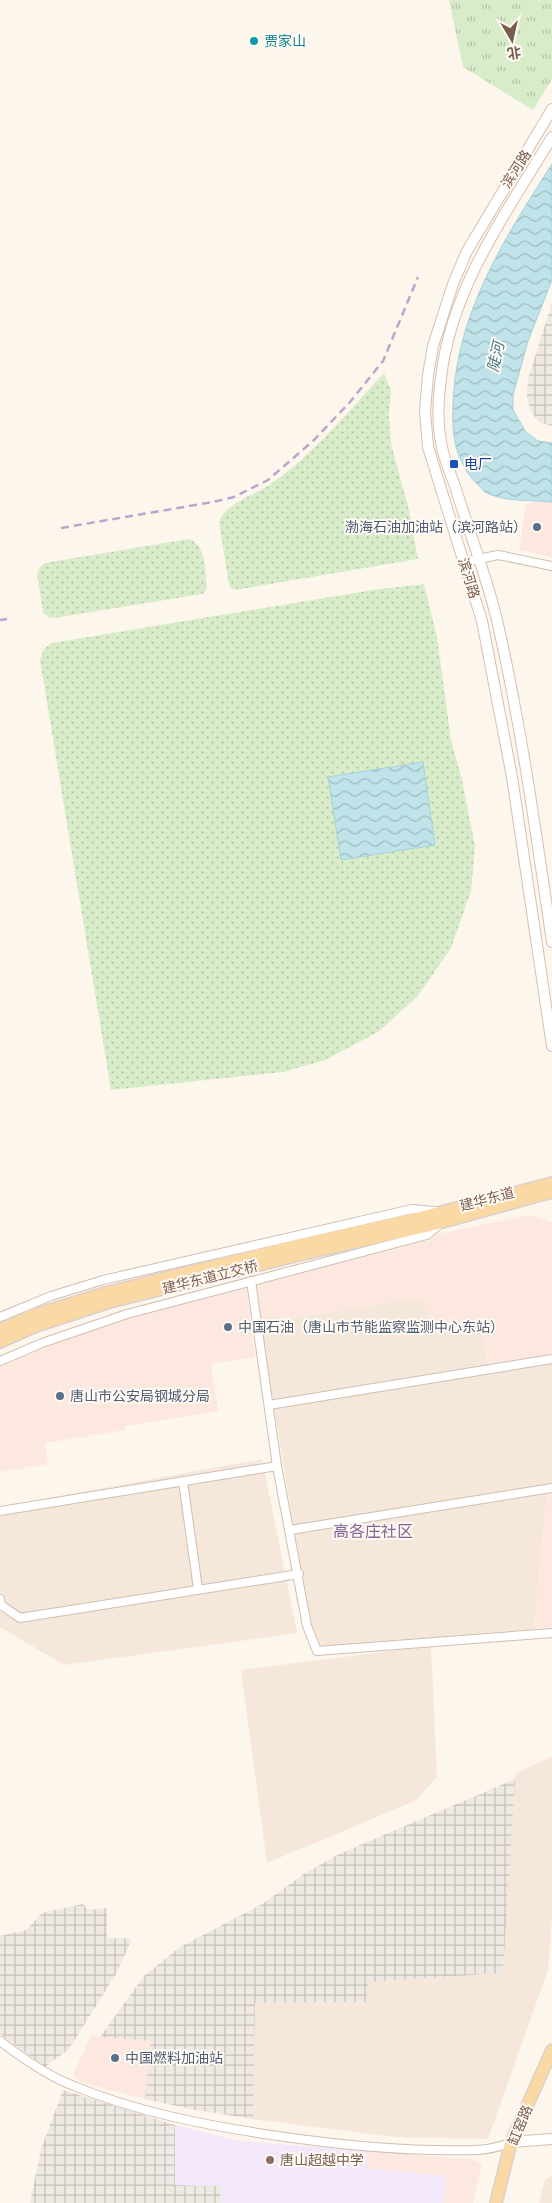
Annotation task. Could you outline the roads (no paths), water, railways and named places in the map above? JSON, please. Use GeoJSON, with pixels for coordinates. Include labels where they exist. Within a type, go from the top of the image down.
{"type":"FeatureCollection","features":[{"type":"Feature","properties":{"kind":"main road","name":"滨河路"},"geometry":{"type":"LineString","coordinates":[[552,109],[532,144],[497,197],[467,250],[453,284],[433,346],[425,411],[428,448],[482,621],[512,778],[552,1046]]}},
{"type":"Feature","properties":{"kind":"main road","name":"滨河路"},"geometry":{"type":"LineString","coordinates":[[552,137],[483,249],[462,296],[447,345],[441,376],[438,410],[441,442],[491,596],[502,644],[526,775],[552,942]]}},
{"type":"Feature","properties":{"kind":"main road","name":"建华东道"},"geometry":{"type":"LineString","coordinates":[[423,1222],[552,1182]]}},
{"type":"Feature","properties":{"kind":"main road","name":"建华东道"},"geometry":{"type":"LineString","coordinates":[[444,1216],[552,1192]]}},
{"type":"Feature","properties":{"kind":"main road","name":"建华东道立交桥"},"geometry":{"type":"LineString","coordinates":[[0,1330],[31,1316],[105,1293],[298,1245],[423,1222]]}},
{"type":"Feature","properties":{"kind":"main road","name":"建华东道立交桥"},"geometry":{"type":"LineString","coordinates":[[0,1342],[36,1326],[110,1302],[423,1222]]}},
{"type":"Feature","properties":{"kind":"main road","name":"缸窑路"},"geometry":{"type":"LineString","coordinates":[[496,2203],[511,2142],[552,2050]]}},
{"type":"Feature","properties":{"kind":"main road"},"geometry":{"type":"LineString","coordinates":[[511,2142],[552,2139]]}},
{"type":"Feature","properties":{"kind":"street"},"geometry":{"type":"LineString","coordinates":[[464,562],[498,554],[552,566]]}},
{"type":"Feature","properties":{"kind":"street"},"geometry":{"type":"LineString","coordinates":[[0,1317],[51,1296],[110,1278],[412,1210],[444,1216]]}},
{"type":"Feature","properties":{"kind":"street"},"geometry":{"type":"LineString","coordinates":[[0,1361],[91,1325],[427,1235],[444,1216]]}},
{"type":"Feature","properties":{"kind":"street"},"geometry":{"type":"LineString","coordinates":[[251,1282],[278,1466],[307,1626],[317,1651],[552,1633]]}},
{"type":"Feature","properties":{"kind":"street"},"geometry":{"type":"LineString","coordinates":[[269,1406],[552,1359]]}},
{"type":"Feature","properties":{"kind":"street"},"geometry":{"type":"LineString","coordinates":[[0,1511],[278,1466]]}},
{"type":"Feature","properties":{"kind":"street"},"geometry":{"type":"LineString","coordinates":[[183,1480],[198,1590]]}},
{"type":"Feature","properties":{"kind":"street"},"geometry":{"type":"LineString","coordinates":[[290,1530],[552,1488]]}},
{"type":"Feature","properties":{"kind":"street"},"geometry":{"type":"LineString","coordinates":[[0,1598],[1,1605],[20,1618],[298,1574]]}},
{"type":"Feature","properties":{"kind":"street"},"geometry":{"type":"LineString","coordinates":[[0,2040],[15,2053],[66,2083],[110,2099],[171,2117],[305,2140],[401,2149],[462,2150],[500,2147],[511,2142]]}},
{"type":"Feature","properties":{"kind":"water","name":"陡河"},"geometry":{"type":"Polygon","coordinates":[[[552,164],[552,280],[528,341],[513,395],[513,410],[526,432],[538,441],[552,443],[552,502],[500,498],[485,492],[474,481],[461,462],[456,448],[453,425],[454,388],[459,353],[469,320],[497,256],[552,164]]]}},
{"type":"Feature","properties":{"kind":"water"},"geometry":{"type":"Polygon","coordinates":[[[423,762],[435,845],[341,860],[328,777],[423,762]]]}},
{"type":"Feature","properties":{"kind":"railway"},"geometry":{"type":"LineString","coordinates":[[61,528],[213,502],[234,497],[268,480],[314,440],[350,402],[383,361],[418,277]]}},
{"type":"Feature","properties":{"kind":"railway"},"geometry":{"type":"LineString","coordinates":[[0,620],[7,619]]}},
{"type":"Feature","properties":{"kind":"place","name":"贾家山"},"geometry":{"type":"Point","coordinates":[254,41]}},
{"type":"Feature","properties":{"kind":"place","name":"电厂"},"geometry":{"type":"Point","coordinates":[454,464]}},
{"type":"Feature","properties":{"kind":"place","name":"渤海石油加油站（滨河路站）"},"geometry":{"type":"Point","coordinates":[537,527]}},
{"type":"Feature","properties":{"kind":"place","name":"中国石油（唐山市节能监察监测中心东站）"},"geometry":{"type":"Point","coordinates":[228,1327]}},
{"type":"Feature","properties":{"kind":"place","name":"唐山市公安局钢城分局"},"geometry":{"type":"Point","coordinates":[60,1396]}},
{"type":"Feature","properties":{"kind":"place","name":"中国燃料加油站"},"geometry":{"type":"Point","coordinates":[115,2058]}},
{"type":"Feature","properties":{"kind":"place","name":"唐山超越中学"},"geometry":{"type":"Point","coordinates":[270,2160]}},
{"type":"Feature","properties":{"kind":"district","name":"高各庄社区"},"geometry":{"type":"Point","coordinates":[373,1531]}}]}
